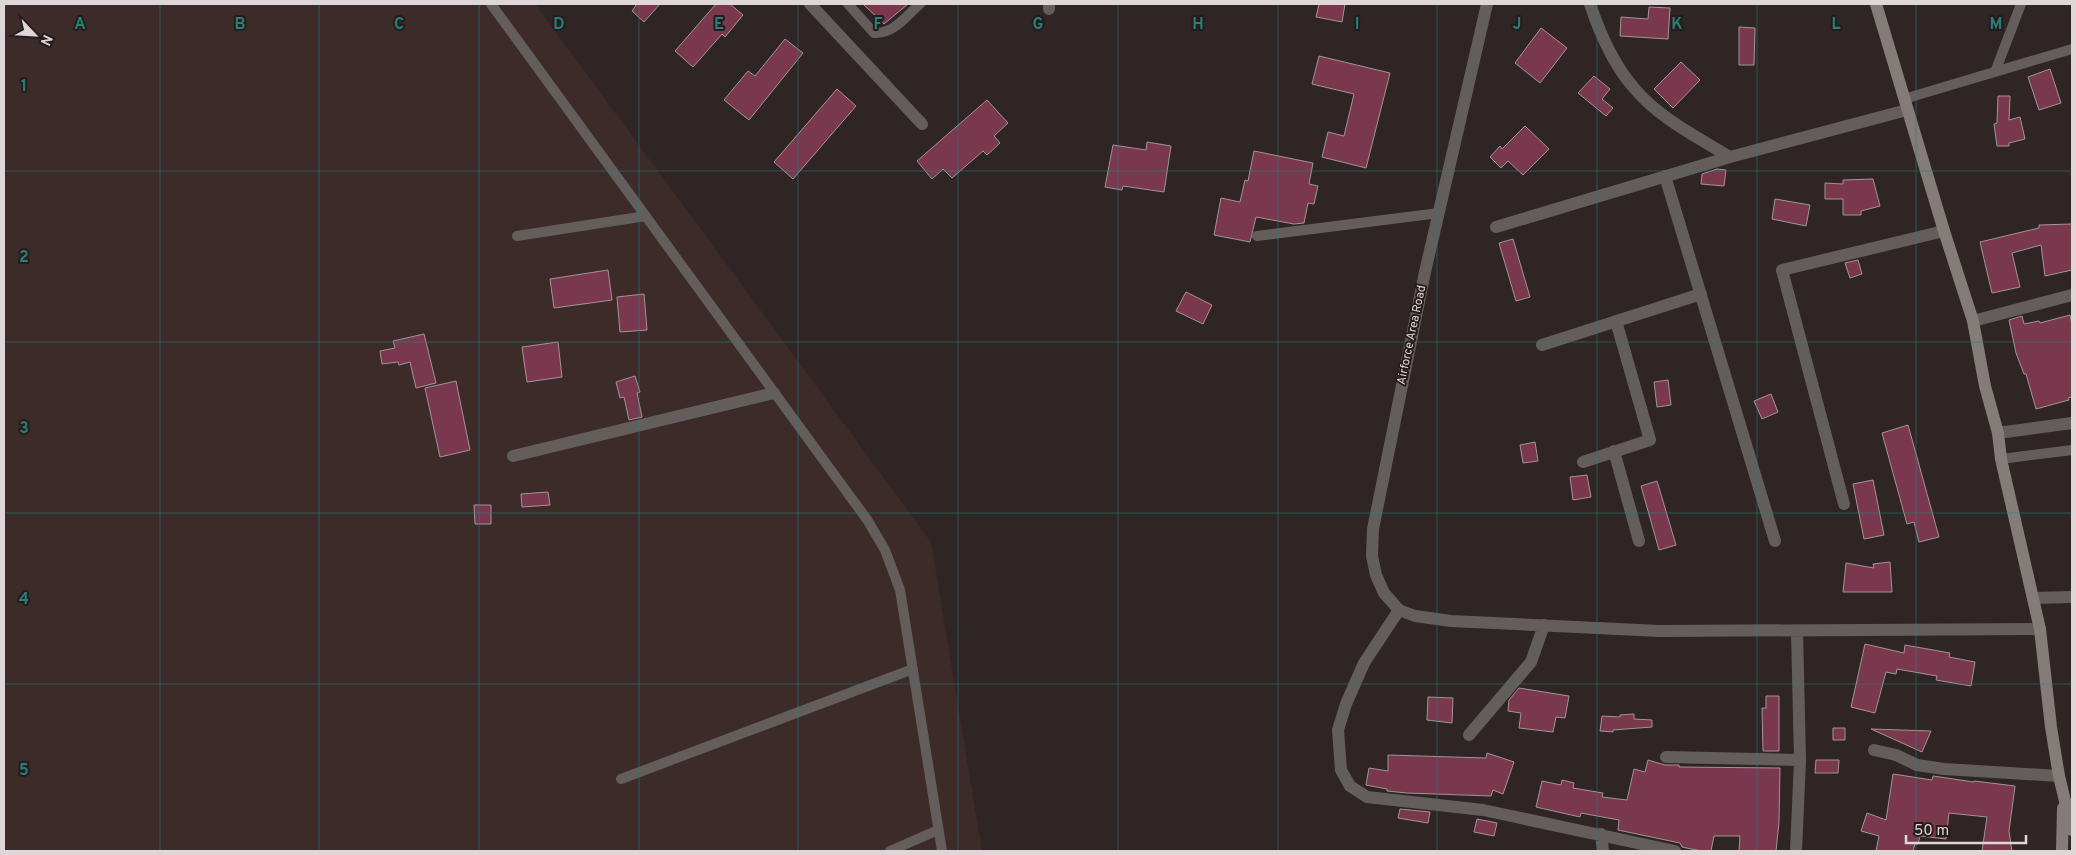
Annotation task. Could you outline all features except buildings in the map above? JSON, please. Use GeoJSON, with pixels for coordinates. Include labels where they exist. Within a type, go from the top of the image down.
{"type":"FeatureCollection","features":[{"type":"Feature","properties":{"kind":"street"},"geometry":{"type":"LineString","coordinates":[[810,4],[922,124]]}},
{"type":"Feature","properties":{"kind":"street","name":"Airforce Area Road"},"geometry":{"type":"LineString","coordinates":[[1399,610],[1384,593],[1376,575],[1372,556],[1373,529],[1439,213],[1487,4]]}},
{"type":"Feature","properties":{"kind":"street"},"geometry":{"type":"LineString","coordinates":[[1590,4],[1598,28],[1617,65],[1634,89],[1657,110],[1730,157]]}},
{"type":"Feature","properties":{"kind":"street"},"geometry":{"type":"LineString","coordinates":[[1876,4],[1973,321],[1985,386],[1998,433],[2001,459],[2040,628],[2044,678],[2059,776],[2072,830]]}},
{"type":"Feature","properties":{"kind":"street"},"geometry":{"type":"LineString","coordinates":[[1496,227],[1906,104]]}},
{"type":"Feature","properties":{"kind":"street"},"geometry":{"type":"LineString","coordinates":[[1665,176],[1776,540]]}},
{"type":"Feature","properties":{"kind":"street"},"geometry":{"type":"LineString","coordinates":[[1844,504],[1782,270],[1944,231]]}},
{"type":"Feature","properties":{"kind":"street"},"geometry":{"type":"LineString","coordinates":[[1542,346],[1701,294]]}},
{"type":"Feature","properties":{"kind":"street"},"geometry":{"type":"LineString","coordinates":[[1973,321],[2072,296]]}},
{"type":"Feature","properties":{"kind":"street"},"geometry":{"type":"LineString","coordinates":[[1583,462],[1650,440],[1616,321]]}},
{"type":"Feature","properties":{"kind":"street"},"geometry":{"type":"LineString","coordinates":[[513,456],[774,393]]}},
{"type":"Feature","properties":{"kind":"street"},"geometry":{"type":"LineString","coordinates":[[1998,433],[2072,423]]}},
{"type":"Feature","properties":{"kind":"street"},"geometry":{"type":"LineString","coordinates":[[1614,451],[1639,541]]}},
{"type":"Feature","properties":{"kind":"street"},"geometry":{"type":"LineString","coordinates":[[2033,598],[2072,597]]}},
{"type":"Feature","properties":{"kind":"street"},"geometry":{"type":"LineString","coordinates":[[1675,851],[1483,810],[1367,797],[1350,786],[1341,770],[1338,730],[1346,704],[1364,663],[1399,610],[1415,616],[1451,621],[1659,630],[2040,628]]}},
{"type":"Feature","properties":{"kind":"street"},"geometry":{"type":"LineString","coordinates":[[1469,735],[1531,662],[1544,625]]}},
{"type":"Feature","properties":{"kind":"street"},"geometry":{"type":"LineString","coordinates":[[1796,851],[1800,760],[1797,630]]}},
{"type":"Feature","properties":{"kind":"street"},"geometry":{"type":"LineString","coordinates":[[1874,750],[1896,755],[1918,765],[1944,769],[2059,776]]}},
{"type":"Feature","properties":{"kind":"street"},"geometry":{"type":"LineString","coordinates":[[1666,757],[1800,760]]}},
{"type":"Feature","properties":{"kind":"street"},"geometry":{"type":"LineString","coordinates":[[2062,851],[2063,796]]}},
{"type":"Feature","properties":{"kind":"street"},"geometry":{"type":"LineString","coordinates":[[1601,834],[1603,851]]}},
{"type":"Feature","properties":{"kind":"lane"},"geometry":{"type":"LineString","coordinates":[[491,4],[868,521],[885,550],[900,590],[942,851]]}},
{"type":"Feature","properties":{"kind":"lane"},"geometry":{"type":"LineString","coordinates":[[848,4],[866,26],[874,32],[883,33],[893,29],[920,4]]}},
{"type":"Feature","properties":{"kind":"lane"},"geometry":{"type":"LineString","coordinates":[[1995,72],[2021,4]]}},
{"type":"Feature","properties":{"kind":"lane"},"geometry":{"type":"LineString","coordinates":[[1906,104],[1995,72],[2072,49]]}},
{"type":"Feature","properties":{"kind":"lane"},"geometry":{"type":"LineString","coordinates":[[1257,236],[1439,213]]}},
{"type":"Feature","properties":{"kind":"lane"},"geometry":{"type":"LineString","coordinates":[[517,236],[646,216]]}},
{"type":"Feature","properties":{"kind":"lane"},"geometry":{"type":"LineString","coordinates":[[2001,459],[2072,450]]}},
{"type":"Feature","properties":{"kind":"lane"},"geometry":{"type":"LineString","coordinates":[[621,779],[912,669]]}},
{"type":"Feature","properties":{"kind":"lane"},"geometry":{"type":"LineString","coordinates":[[890,851],[938,830]]}},
{"type":"Feature","properties":{"kind":"shaded area"},"geometry":{"type":"Polygon","coordinates":[[[4,4],[535,4],[931,542],[982,851],[4,851],[4,4]]]}}]}
